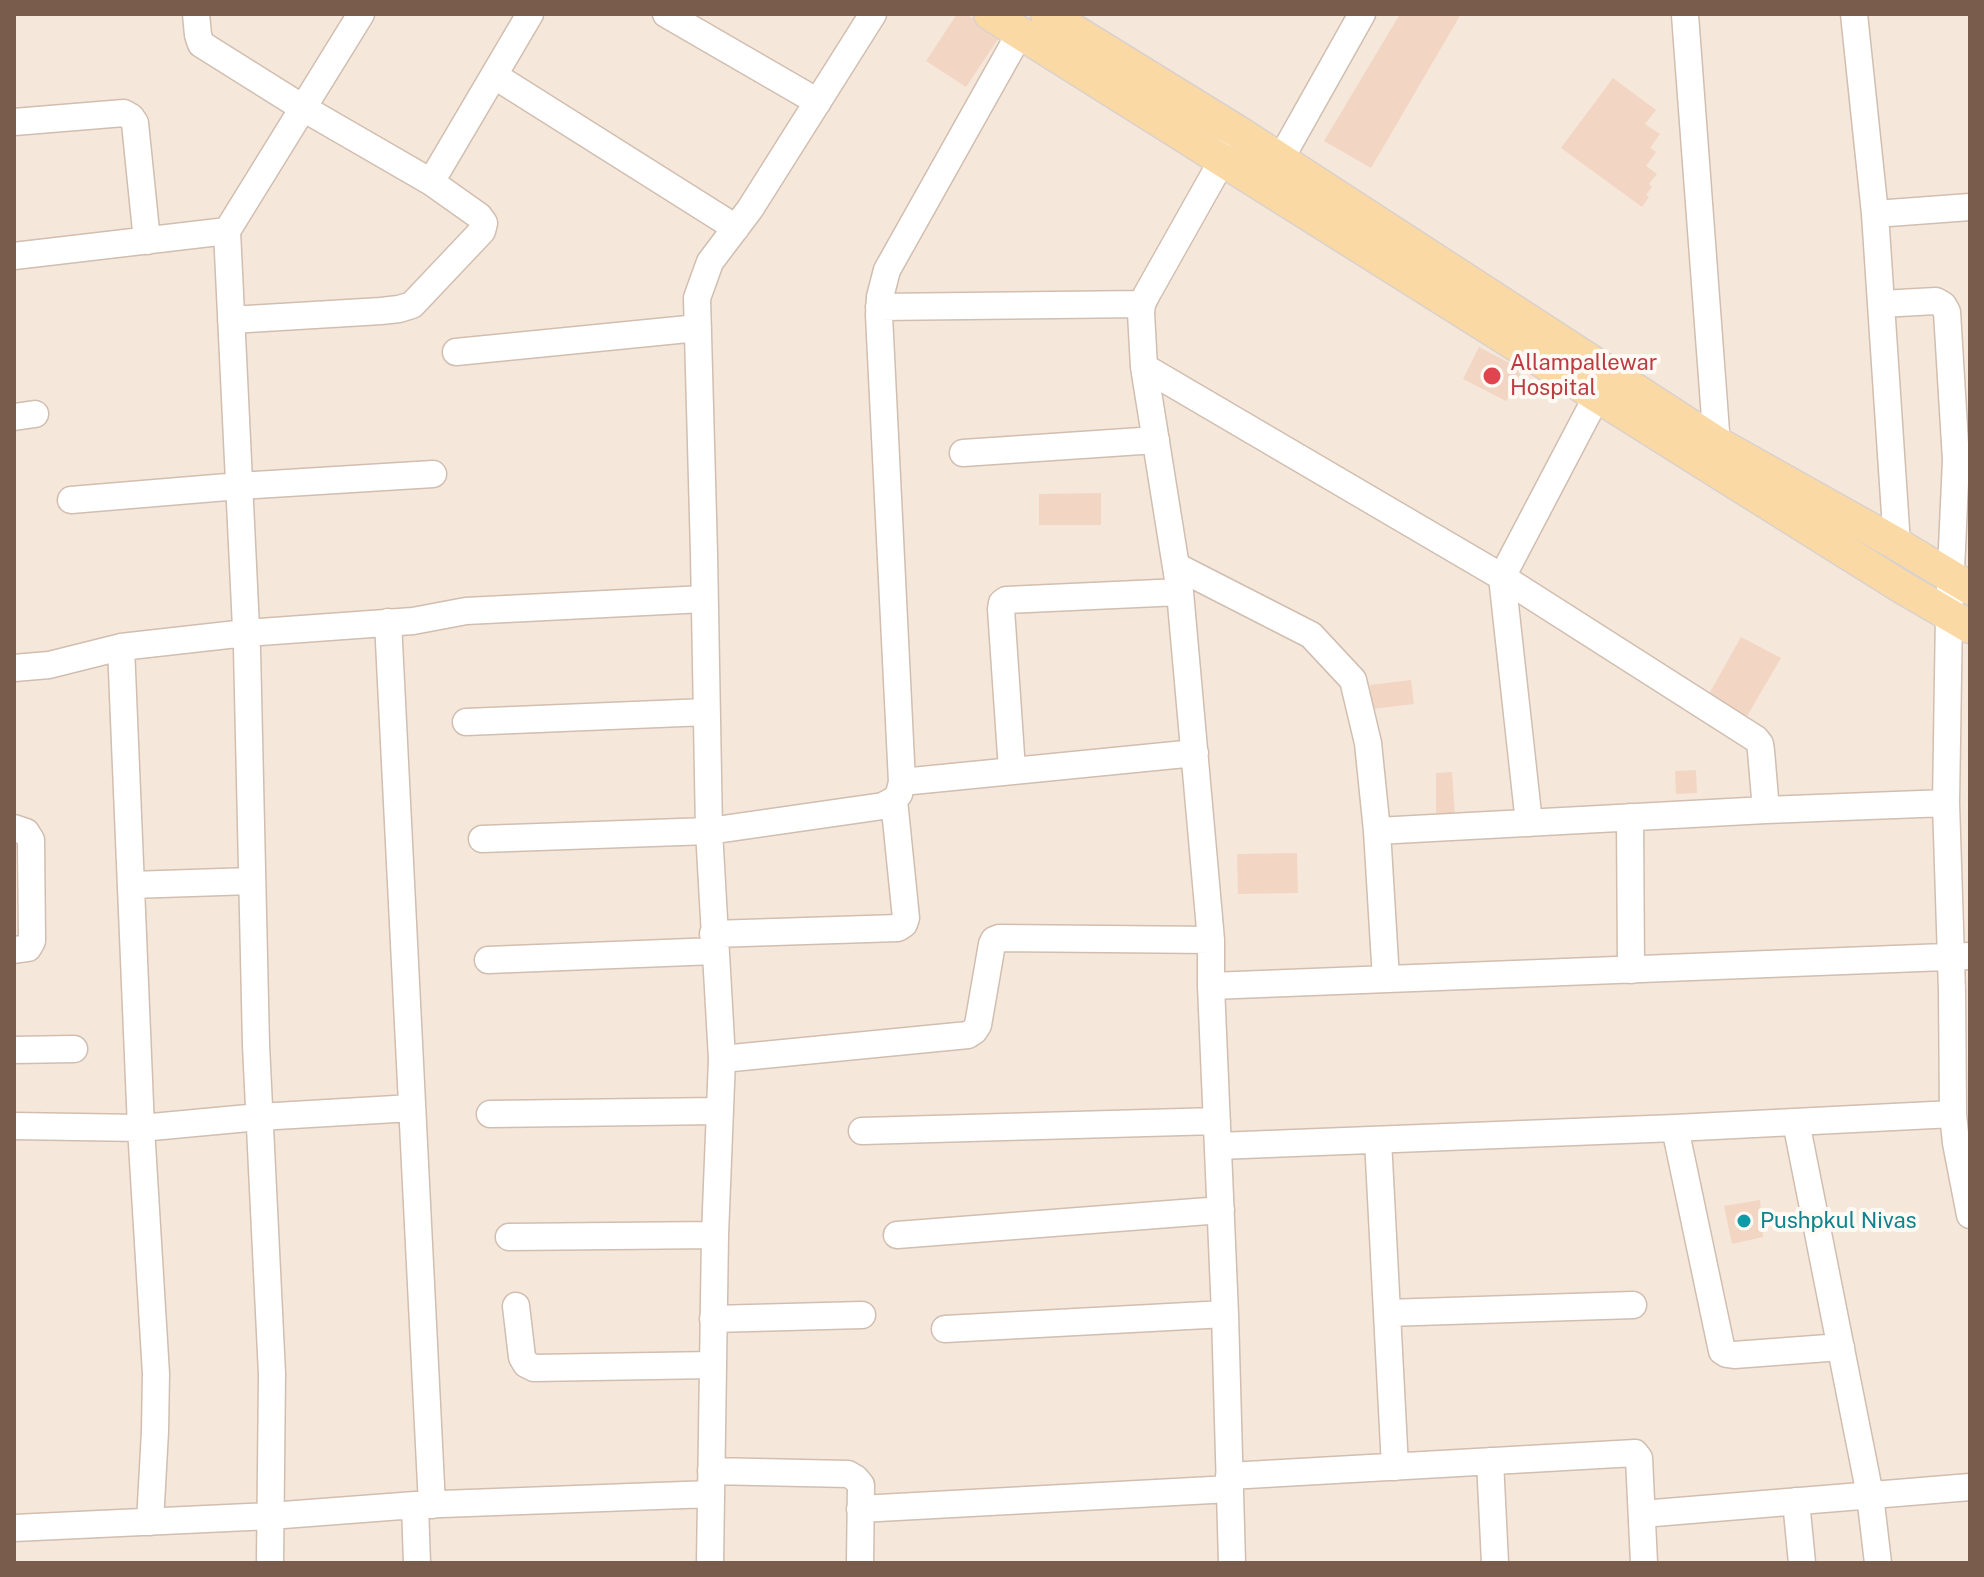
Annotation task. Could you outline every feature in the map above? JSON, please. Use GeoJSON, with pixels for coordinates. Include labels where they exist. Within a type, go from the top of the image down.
{"type":"FeatureCollection","features":[{"type":"Feature","properties":{"kind":"main road"},"geometry":{"type":"LineString","coordinates":[[990,14],[1223,161],[1273,173],[1718,458],[1900,586],[1960,621]]}},
{"type":"Feature","properties":{"kind":"main road"},"geometry":{"type":"LineString","coordinates":[[1047,14],[1238,132],[1273,173],[1597,396],[1897,544],[1961,582]]}},
{"type":"Feature","properties":{"kind":"street"},"geometry":{"type":"LineString","coordinates":[[196,14],[201,44],[303,108],[431,182],[479,216],[484,223],[482,231],[412,305],[381,311],[231,320]]}},
{"type":"Feature","properties":{"kind":"street"},"geometry":{"type":"LineString","coordinates":[[270,1563],[272,1374],[259,1117],[246,633],[227,231],[361,14]]}},
{"type":"Feature","properties":{"kind":"street"},"geometry":{"type":"LineString","coordinates":[[431,182],[530,14]]}},
{"type":"Feature","properties":{"kind":"street"},"geometry":{"type":"LineString","coordinates":[[666,14],[818,102]]}},
{"type":"Feature","properties":{"kind":"street"},"geometry":{"type":"LineString","coordinates":[[710,1563],[715,1235],[722,1059],[709,831],[697,298],[710,262],[750,209],[873,14]]}},
{"type":"Feature","properties":{"kind":"street"},"geometry":{"type":"LineString","coordinates":[[1273,173],[1362,14]]}},
{"type":"Feature","properties":{"kind":"street"},"geometry":{"type":"LineString","coordinates":[[1703,14],[1682,14],[1718,458]]}},
{"type":"Feature","properties":{"kind":"street"},"geometry":{"type":"LineString","coordinates":[[1854,14],[1875,214],[1897,544]]}},
{"type":"Feature","properties":{"kind":"street"},"geometry":{"type":"LineString","coordinates":[[488,960],[898,928],[904,924],[880,297],[887,270],[1020,33]]}},
{"type":"Feature","properties":{"kind":"street"},"geometry":{"type":"LineString","coordinates":[[495,76],[736,228]]}},
{"type":"Feature","properties":{"kind":"street"},"geometry":{"type":"LineString","coordinates":[[14,122],[124,113],[131,117],[135,123],[147,241]]}},
{"type":"Feature","properties":{"kind":"street"},"geometry":{"type":"LineString","coordinates":[[1232,1563],[1211,940],[1178,579],[1144,367],[1142,304],[1238,132]]}},
{"type":"Feature","properties":{"kind":"street"},"geometry":{"type":"LineString","coordinates":[[1875,214],[1970,207]]}},
{"type":"Feature","properties":{"kind":"street"},"geometry":{"type":"LineString","coordinates":[[14,256],[227,231]]}},
{"type":"Feature","properties":{"kind":"street"},"geometry":{"type":"LineString","coordinates":[[1881,304],[1936,301],[1947,312],[1961,582],[1946,803],[1961,956],[1953,1114],[1970,1215]]}},
{"type":"Feature","properties":{"kind":"street"},"geometry":{"type":"LineString","coordinates":[[879,307],[1142,304]]}},
{"type":"Feature","properties":{"kind":"street"},"geometry":{"type":"LineString","coordinates":[[456,352],[698,328]]}},
{"type":"Feature","properties":{"kind":"street"},"geometry":{"type":"LineString","coordinates":[[1144,367],[1502,577],[1756,739],[1761,751],[1766,810]]}},
{"type":"Feature","properties":{"kind":"street"},"geometry":{"type":"LineString","coordinates":[[1529,823],[1502,577],[1597,396]]}},
{"type":"Feature","properties":{"kind":"street"},"geometry":{"type":"LineString","coordinates":[[963,453],[1156,440]]}},
{"type":"Feature","properties":{"kind":"street"},"geometry":{"type":"LineString","coordinates":[[71,500],[433,474]]}},
{"type":"Feature","properties":{"kind":"street"},"geometry":{"type":"LineString","coordinates":[[1012,770],[1001,609],[1006,600],[1178,579],[1311,635],[1353,680],[1368,743],[1386,979]]}},
{"type":"Feature","properties":{"kind":"street"},"geometry":{"type":"LineString","coordinates":[[14,668],[49,665],[121,647],[246,633],[413,621],[487,609],[704,599]]}},
{"type":"Feature","properties":{"kind":"street"},"geometry":{"type":"LineString","coordinates":[[388,622],[412,1108],[423,1505],[417,1563]]}},
{"type":"Feature","properties":{"kind":"street"},"geometry":{"type":"LineString","coordinates":[[121,647],[141,1128],[156,1374],[150,1522]]}},
{"type":"Feature","properties":{"kind":"street"},"geometry":{"type":"LineString","coordinates":[[466,722],[706,712]]}},
{"type":"Feature","properties":{"kind":"street"},"geometry":{"type":"LineString","coordinates":[[482,839],[709,831],[883,806],[898,791],[1012,770],[1195,753]]}},
{"type":"Feature","properties":{"kind":"street"},"geometry":{"type":"LineString","coordinates":[[1377,831],[1946,803]]}},
{"type":"Feature","properties":{"kind":"street"},"geometry":{"type":"LineString","coordinates":[[1630,817],[1631,970]]}},
{"type":"Feature","properties":{"kind":"street"},"geometry":{"type":"LineString","coordinates":[[14,828],[26,832],[31,840],[32,941],[28,948],[14,950]]}},
{"type":"Feature","properties":{"kind":"street"},"geometry":{"type":"LineString","coordinates":[[131,885],[252,881]]}},
{"type":"Feature","properties":{"kind":"street"},"geometry":{"type":"LineString","coordinates":[[722,1059],[968,1035],[978,1025],[992,944],[999,938],[1211,940]]}},
{"type":"Feature","properties":{"kind":"street"},"geometry":{"type":"LineString","coordinates":[[1211,986],[1961,956]]}},
{"type":"Feature","properties":{"kind":"street"},"geometry":{"type":"LineString","coordinates":[[14,1050],[74,1049]]}},
{"type":"Feature","properties":{"kind":"street"},"geometry":{"type":"LineString","coordinates":[[14,1126],[141,1128],[412,1108]]}},
{"type":"Feature","properties":{"kind":"street"},"geometry":{"type":"LineString","coordinates":[[490,1114],[718,1111]]}},
{"type":"Feature","properties":{"kind":"street"},"geometry":{"type":"LineString","coordinates":[[862,1131],[1217,1134],[1378,1140],[1953,1114]]}},
{"type":"Feature","properties":{"kind":"street"},"geometry":{"type":"LineString","coordinates":[[1796,1122],[1870,1495],[1878,1563]]}},
{"type":"Feature","properties":{"kind":"street"},"geometry":{"type":"LineString","coordinates":[[1675,1128],[1722,1351],[1734,1355],[1841,1347]]}},
{"type":"Feature","properties":{"kind":"street"},"geometry":{"type":"LineString","coordinates":[[1378,1140],[1395,1467]]}},
{"type":"Feature","properties":{"kind":"street"},"geometry":{"type":"LineString","coordinates":[[897,1235],[1221,1210]]}},
{"type":"Feature","properties":{"kind":"street"},"geometry":{"type":"LineString","coordinates":[[509,1237],[715,1235]]}},
{"type":"Feature","properties":{"kind":"street"},"geometry":{"type":"LineString","coordinates":[[1387,1313],[1633,1305]]}},
{"type":"Feature","properties":{"kind":"street"},"geometry":{"type":"LineString","coordinates":[[516,1306],[522,1357],[526,1364],[534,1368],[712,1365]]}},
{"type":"Feature","properties":{"kind":"street"},"geometry":{"type":"LineString","coordinates":[[945,1329],[1225,1314]]}},
{"type":"Feature","properties":{"kind":"street"},"geometry":{"type":"LineString","coordinates":[[713,1319],[862,1315]]}},
{"type":"Feature","properties":{"kind":"street"},"geometry":{"type":"LineString","coordinates":[[860,1509],[1395,1467],[1635,1453],[1639,1458],[1644,1563]]}},
{"type":"Feature","properties":{"kind":"street"},"geometry":{"type":"LineString","coordinates":[[1490,1461],[1495,1563]]}},
{"type":"Feature","properties":{"kind":"street"},"geometry":{"type":"LineString","coordinates":[[14,1528],[270,1516],[848,1474],[861,1485],[860,1563]]}},
{"type":"Feature","properties":{"kind":"street"},"geometry":{"type":"LineString","coordinates":[[1642,1514],[1970,1487]]}},
{"type":"Feature","properties":{"kind":"street"},"geometry":{"type":"LineString","coordinates":[[1796,1501],[1802,1563]]}},
{"type":"Feature","properties":{"kind":"shaded area"},"geometry":{"type":"Polygon","coordinates":[[[14,14],[1970,14],[1970,1563],[14,1563],[14,14]]]}},
{"type":"Feature","properties":{"kind":"building"},"geometry":{"type":"Polygon","coordinates":[[[957,14],[966,14],[1000,36],[966,87],[926,61],[957,14]]]}},
{"type":"Feature","properties":{"kind":"building"},"geometry":{"type":"Polygon","coordinates":[[[1400,14],[1461,14],[1371,168],[1324,141],[1400,14]]]}},
{"type":"Feature","properties":{"kind":"building"},"geometry":{"type":"Polygon","coordinates":[[[1613,78],[1656,110],[1645,124],[1660,134],[1650,148],[1656,152],[1646,166],[1657,174],[1649,184],[1652,187],[1646,195],[1649,197],[1642,207],[1561,148],[1613,78]]]}},
{"type":"Feature","properties":{"kind":"building"},"geometry":{"type":"Polygon","coordinates":[[[1479,347],[1523,370],[1506,401],[1463,379],[1479,347]]]}},
{"type":"Feature","properties":{"kind":"building"},"geometry":{"type":"Polygon","coordinates":[[[1101,493],[1101,525],[1039,525],[1039,494],[1101,493]]]}},
{"type":"Feature","properties":{"kind":"building"},"geometry":{"type":"Polygon","coordinates":[[[1741,637],[1781,658],[1747,716],[1709,694],[1741,637]]]}},
{"type":"Feature","properties":{"kind":"building"},"geometry":{"type":"Polygon","coordinates":[[[1411,680],[1414,704],[1373,709],[1370,685],[1411,680]]]}},
{"type":"Feature","properties":{"kind":"building"},"geometry":{"type":"Polygon","coordinates":[[[1696,770],[1697,793],[1676,794],[1675,771],[1696,770]]]}},
{"type":"Feature","properties":{"kind":"building"},"geometry":{"type":"Polygon","coordinates":[[[1452,772],[1455,816],[1436,817],[1436,773],[1452,772]]]}},
{"type":"Feature","properties":{"kind":"building"},"geometry":{"type":"Polygon","coordinates":[[[1297,853],[1298,893],[1238,894],[1237,854],[1297,853]]]}},
{"type":"Feature","properties":{"kind":"building","name":"Pushpkul Nivas"},"geometry":{"type":"Polygon","coordinates":[[[1760,1200],[1763,1237],[1732,1244],[1724,1206],[1760,1200]]]}},
{"type":"Feature","properties":{"kind":"place","name":"Allampallewar Hospital"},"geometry":{"type":"Point","coordinates":[1492,376]}},
{"type":"Feature","properties":{"kind":"place","name":"Pushpkul Nivas"},"geometry":{"type":"Point","coordinates":[1744,1221]}}]}
